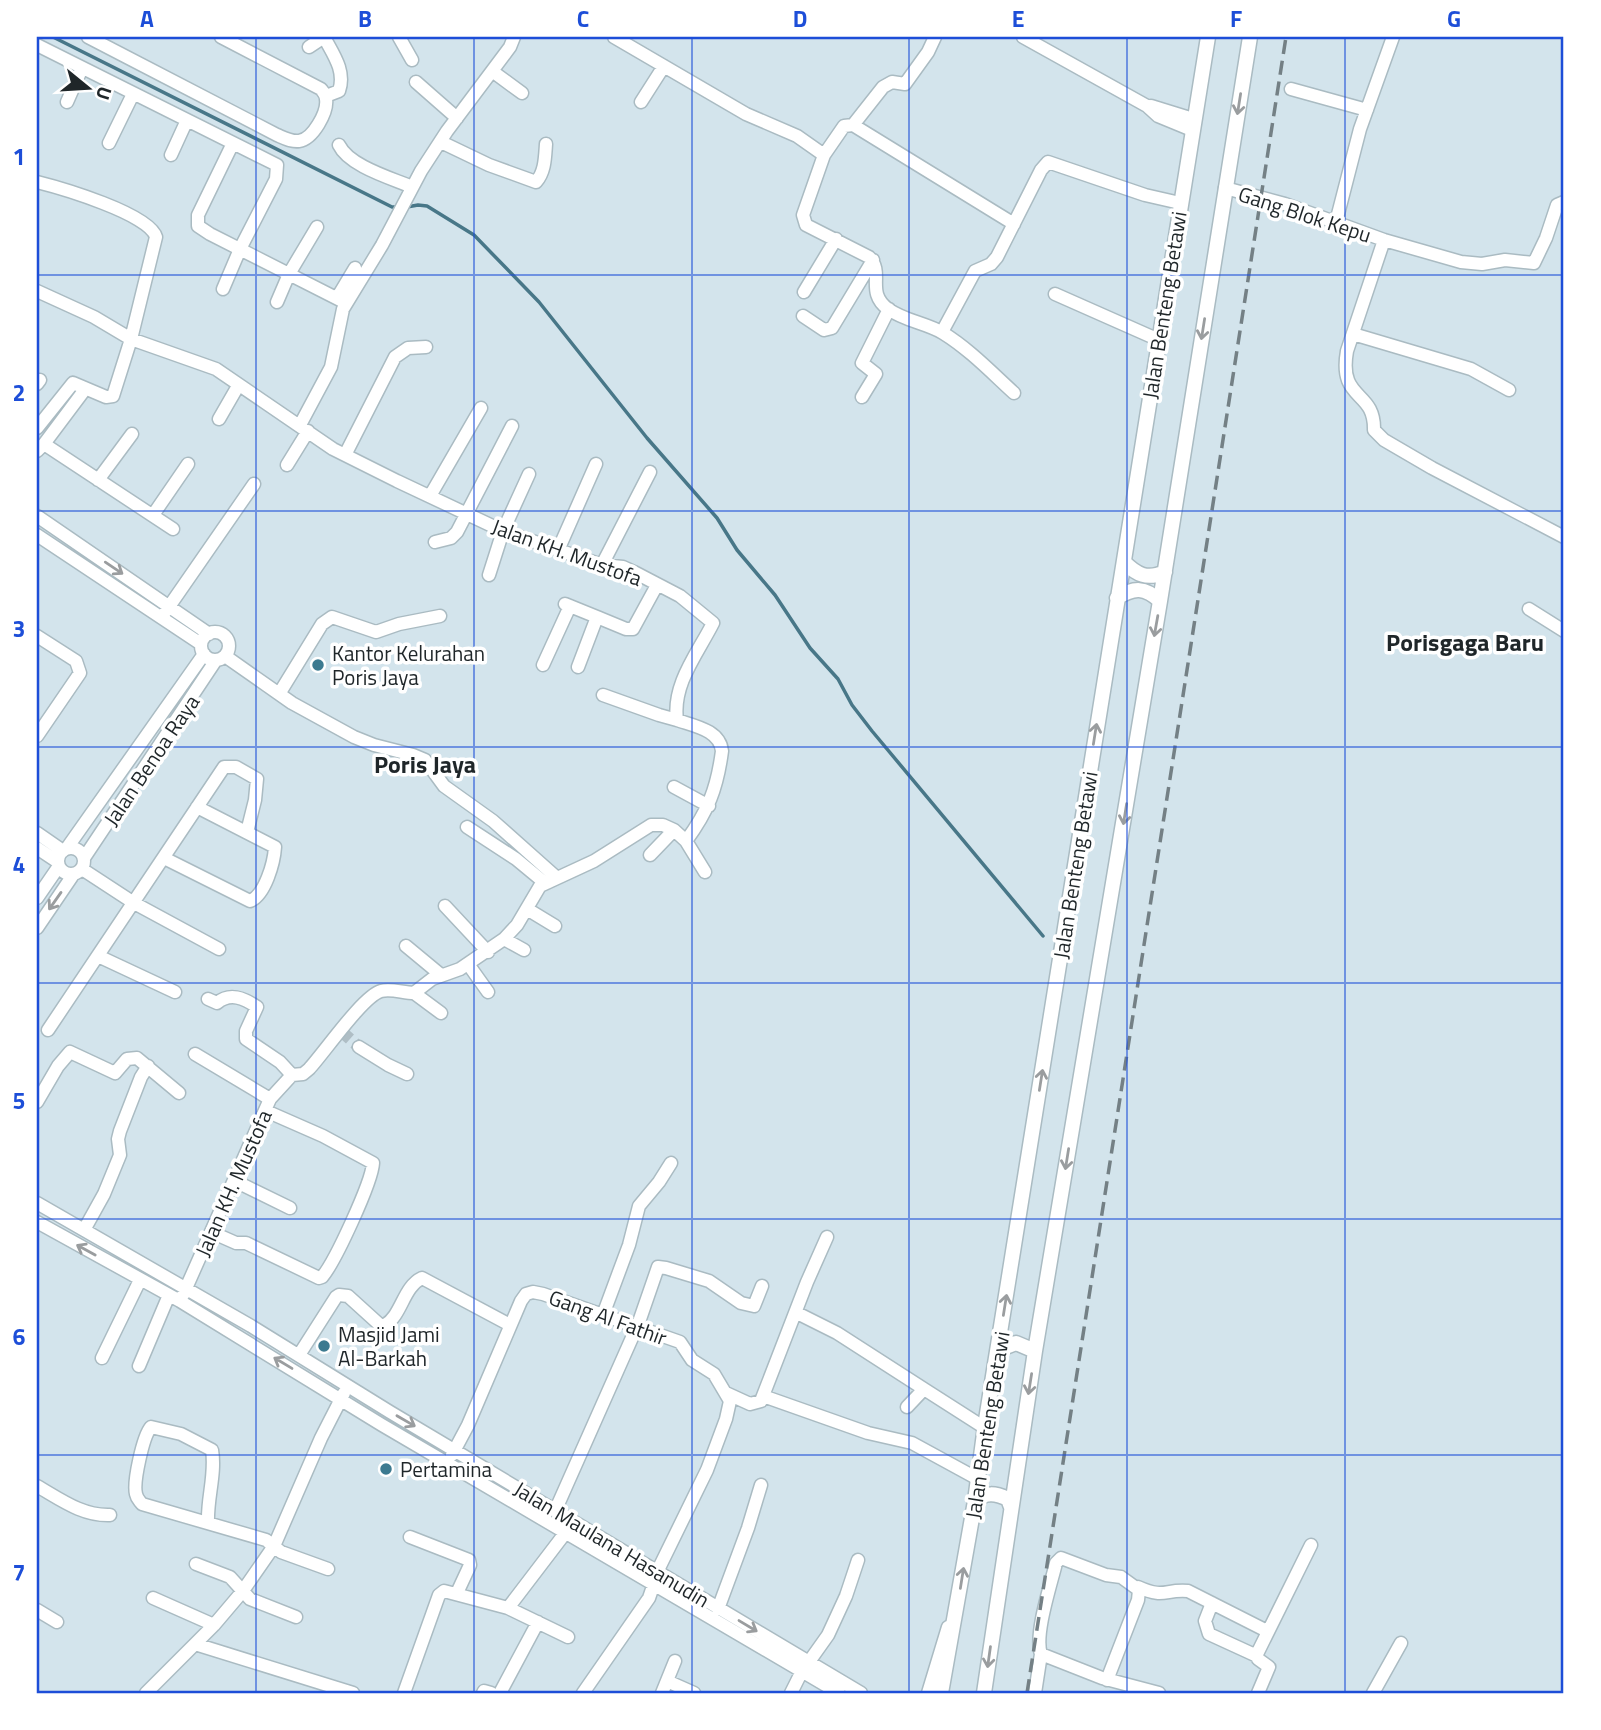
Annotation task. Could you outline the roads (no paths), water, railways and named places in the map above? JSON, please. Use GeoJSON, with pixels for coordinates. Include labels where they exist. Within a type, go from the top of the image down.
{"type":"FeatureCollection","features":[{"type":"Feature","properties":{"kind":"main road","name":"Jalan Benteng Betawi"},"geometry":{"type":"LineString","coordinates":[[941,1693],[975,1501],[1127,565],[1180,203],[1208,37]]}},
{"type":"Feature","properties":{"kind":"main road","name":"Jalan Benteng Betawi"},"geometry":{"type":"LineString","coordinates":[[984,1693],[1035,1351],[1156,598],[1250,37]]}},
{"type":"Feature","properties":{"kind":"main road"},"geometry":{"type":"LineString","coordinates":[[1127,565],[1143,576],[1160,574]]}},
{"type":"Feature","properties":{"kind":"main road"},"geometry":{"type":"LineString","coordinates":[[1121,595],[1137,589],[1156,598]]}},
{"type":"Feature","properties":{"kind":"main road"},"geometry":{"type":"LineString","coordinates":[[998,1350],[1016,1343],[1035,1351]]}},
{"type":"Feature","properties":{"kind":"main road"},"geometry":{"type":"LineString","coordinates":[[975,1501],[982,1495],[991,1494],[1008,1499],[1011,1507]]}},
{"type":"Feature","properties":{"kind":"street"},"geometry":{"type":"LineString","coordinates":[[89,37],[290,141],[308,138],[315,131],[327,103],[321,89],[221,37]]}},
{"type":"Feature","properties":{"kind":"street"},"geometry":{"type":"LineString","coordinates":[[309,47],[324,37],[341,72],[343,81],[340,91],[326,96]]}},
{"type":"Feature","properties":{"kind":"street"},"geometry":{"type":"LineString","coordinates":[[399,37],[412,60]]}},
{"type":"Feature","properties":{"kind":"street"},"geometry":{"type":"LineString","coordinates":[[342,301],[441,142],[510,47],[514,37]]}},
{"type":"Feature","properties":{"kind":"street"},"geometry":{"type":"LineString","coordinates":[[614,37],[746,114],[797,136],[824,155]]}},
{"type":"Feature","properties":{"kind":"street"},"geometry":{"type":"LineString","coordinates":[[853,125],[883,87],[892,82],[905,84],[928,52],[934,37]]}},
{"type":"Feature","properties":{"kind":"street"},"geometry":{"type":"LineString","coordinates":[[1023,37],[1147,106],[1158,116],[1193,125]]}},
{"type":"Feature","properties":{"kind":"street"},"geometry":{"type":"LineString","coordinates":[[1336,222],[1367,110],[1393,37]]}},
{"type":"Feature","properties":{"kind":"street"},"geometry":{"type":"LineString","coordinates":[[37,45],[274,162],[278,169],[276,179],[223,289]]}},
{"type":"Feature","properties":{"kind":"street"},"geometry":{"type":"LineString","coordinates":[[641,102],[664,66]]}},
{"type":"Feature","properties":{"kind":"street"},"geometry":{"type":"LineString","coordinates":[[66,102],[82,68]]}},
{"type":"Feature","properties":{"kind":"street"},"geometry":{"type":"LineString","coordinates":[[492,71],[522,93]]}},
{"type":"Feature","properties":{"kind":"street"},"geometry":{"type":"LineString","coordinates":[[416,82],[457,118]]}},
{"type":"Feature","properties":{"kind":"street"},"geometry":{"type":"LineString","coordinates":[[1291,89],[1367,110]]}},
{"type":"Feature","properties":{"kind":"street"},"geometry":{"type":"LineString","coordinates":[[109,143],[133,94]]}},
{"type":"Feature","properties":{"kind":"street"},"geometry":{"type":"LineString","coordinates":[[171,155],[187,120]]}},
{"type":"Feature","properties":{"kind":"street"},"geometry":{"type":"LineString","coordinates":[[1014,224],[853,125],[844,126],[839,131],[824,155],[803,215],[809,228],[836,239],[873,260],[876,293],[889,309],[942,332],[1014,393]]}},
{"type":"Feature","properties":{"kind":"street"},"geometry":{"type":"LineString","coordinates":[[441,142],[536,182],[542,174],[546,144]]}},
{"type":"Feature","properties":{"kind":"street"},"geometry":{"type":"LineString","coordinates":[[233,143],[197,222],[201,228],[342,301]]}},
{"type":"Feature","properties":{"kind":"street"},"geometry":{"type":"LineString","coordinates":[[339,145],[352,161],[412,187]]}},
{"type":"Feature","properties":{"kind":"street"},"geometry":{"type":"LineString","coordinates":[[942,332],[973,275],[978,269],[994,262],[1041,170],[1048,162],[1145,195],[1180,203]]}},
{"type":"Feature","properties":{"kind":"street"},"geometry":{"type":"LineString","coordinates":[[37,182],[92,197],[153,229],[156,237],[131,339],[111,398],[73,383],[37,428]]}},
{"type":"Feature","properties":{"kind":"street","name":"Gang Blok Kepu"},"geometry":{"type":"LineString","coordinates":[[1225,188],[1336,222],[1384,240],[1473,264],[1505,260],[1534,263],[1557,205],[1564,202]]}},
{"type":"Feature","properties":{"kind":"street"},"geometry":{"type":"LineString","coordinates":[[277,302],[289,274],[317,227]]}},
{"type":"Feature","properties":{"kind":"street"},"geometry":{"type":"LineString","coordinates":[[804,292],[836,239]]}},
{"type":"Feature","properties":{"kind":"street"},"geometry":{"type":"LineString","coordinates":[[1384,240],[1344,368],[1347,382],[1373,413],[1377,435],[1432,468],[1564,537]]}},
{"type":"Feature","properties":{"kind":"street"},"geometry":{"type":"LineString","coordinates":[[803,316],[824,330],[832,328],[873,260]]}},
{"type":"Feature","properties":{"kind":"street"},"geometry":{"type":"LineString","coordinates":[[287,465],[331,367],[342,301],[355,268]]}},
{"type":"Feature","properties":{"kind":"street","name":"Jalan KH. Mustofa"},"geometry":{"type":"LineString","coordinates":[[37,291],[94,317],[131,339],[216,369],[333,449],[465,514],[503,531],[559,548],[602,565],[623,567],[680,596],[713,623],[679,689],[675,702],[677,720]]}},
{"type":"Feature","properties":{"kind":"street"},"geometry":{"type":"LineString","coordinates":[[1055,294],[1159,340]]}},
{"type":"Feature","properties":{"kind":"street"},"geometry":{"type":"LineString","coordinates":[[862,397],[876,374],[862,363],[889,309]]}},
{"type":"Feature","properties":{"kind":"street"},"geometry":{"type":"LineString","coordinates":[[1353,334],[1471,369],[1510,390]]}},
{"type":"Feature","properties":{"kind":"street"},"geometry":{"type":"LineString","coordinates":[[345,455],[395,357],[408,348],[426,346]]}},
{"type":"Feature","properties":{"kind":"street"},"geometry":{"type":"LineString","coordinates":[[219,419],[238,386]]}},
{"type":"Feature","properties":{"kind":"street"},"geometry":{"type":"LineString","coordinates":[[83,392],[40,447],[98,480],[173,529]]}},
{"type":"Feature","properties":{"kind":"street"},"geometry":{"type":"LineString","coordinates":[[430,496],[481,408]]}},
{"type":"Feature","properties":{"kind":"street"},"geometry":{"type":"LineString","coordinates":[[435,542],[454,536],[512,426]]}},
{"type":"Feature","properties":{"kind":"street"},"geometry":{"type":"LineString","coordinates":[[98,480],[132,434]]}},
{"type":"Feature","properties":{"kind":"street"},"geometry":{"type":"LineString","coordinates":[[153,516],[188,464]]}},
{"type":"Feature","properties":{"kind":"street"},"geometry":{"type":"LineString","coordinates":[[559,548],[596,464]]}},
{"type":"Feature","properties":{"kind":"street"},"geometry":{"type":"LineString","coordinates":[[602,565],[650,472]]}},
{"type":"Feature","properties":{"kind":"street"},"geometry":{"type":"LineString","coordinates":[[489,575],[503,531],[529,474]]}},
{"type":"Feature","properties":{"kind":"street"},"geometry":{"type":"LineString","coordinates":[[162,617],[254,484]]}},
{"type":"Feature","properties":{"kind":"street"},"geometry":{"type":"LineString","coordinates":[[37,516],[170,605],[211,650]]}},
{"type":"Feature","properties":{"kind":"street"},"geometry":{"type":"LineString","coordinates":[[37,535],[292,703],[354,737],[425,760],[444,786],[493,821],[551,880]]}},
{"type":"Feature","properties":{"kind":"street"},"geometry":{"type":"LineString","coordinates":[[78,561],[86,549]]}},
{"type":"Feature","properties":{"kind":"street"},"geometry":{"type":"LineString","coordinates":[[543,665],[567,605],[626,629],[633,629],[657,585]]}},
{"type":"Feature","properties":{"kind":"street"},"geometry":{"type":"LineString","coordinates":[[1529,609],[1564,631]]}},
{"type":"Feature","properties":{"kind":"street"},"geometry":{"type":"LineString","coordinates":[[279,694],[322,624],[332,617],[376,632],[440,616]]}},
{"type":"Feature","properties":{"kind":"street"},"geometry":{"type":"LineString","coordinates":[[578,667],[597,617]]}},
{"type":"Feature","properties":{"kind":"street"},"geometry":{"type":"LineString","coordinates":[[37,636],[76,660],[80,673],[37,736]]}},
{"type":"Feature","properties":{"kind":"street","name":"Jalan Benoa Raya"},"geometry":{"type":"LineString","coordinates":[[37,898],[62,857],[211,650]]}},
{"type":"Feature","properties":{"kind":"street","name":"Jalan Benoa Raya"},"geometry":{"type":"LineString","coordinates":[[37,928],[80,867],[211,650]]}},
{"type":"Feature","properties":{"kind":"street"},"geometry":{"type":"LineString","coordinates":[[603,695],[711,732],[719,738],[721,742],[716,786],[709,806],[686,841]]}},
{"type":"Feature","properties":{"kind":"street"},"geometry":{"type":"LineString","coordinates":[[48,1030],[224,767],[236,767],[257,779],[247,832]]}},
{"type":"Feature","properties":{"kind":"street"},"geometry":{"type":"LineString","coordinates":[[674,787],[709,806]]}},
{"type":"Feature","properties":{"kind":"street"},"geometry":{"type":"LineString","coordinates":[[164,858],[250,901],[259,895],[273,863],[275,847],[197,807]]}},
{"type":"Feature","properties":{"kind":"street"},"geometry":{"type":"LineString","coordinates":[[441,1013],[414,993],[440,975],[454,972],[488,952],[504,939],[517,925],[537,890],[551,880],[594,861],[651,825],[663,825],[674,830],[686,841],[705,872]]}},
{"type":"Feature","properties":{"kind":"street"},"geometry":{"type":"LineString","coordinates":[[467,827],[551,880]]}},
{"type":"Feature","properties":{"kind":"street"},"geometry":{"type":"LineString","coordinates":[[650,855],[674,830]]}},
{"type":"Feature","properties":{"kind":"street"},"geometry":{"type":"LineString","coordinates":[[37,833],[62,857],[64,873],[80,867]]}},
{"type":"Feature","properties":{"kind":"street"},"geometry":{"type":"LineString","coordinates":[[37,848],[62,857],[78,850],[80,867],[134,903],[219,949]]}},
{"type":"Feature","properties":{"kind":"street"},"geometry":{"type":"LineString","coordinates":[[445,906],[488,952]]}},
{"type":"Feature","properties":{"kind":"street"},"geometry":{"type":"LineString","coordinates":[[527,909],[555,926]]}},
{"type":"Feature","properties":{"kind":"street"},"geometry":{"type":"LineString","coordinates":[[504,939],[524,950]]}},
{"type":"Feature","properties":{"kind":"street"},"geometry":{"type":"LineString","coordinates":[[407,946],[440,975]]}},
{"type":"Feature","properties":{"kind":"street"},"geometry":{"type":"LineString","coordinates":[[98,956],[174,992]]}},
{"type":"Feature","properties":{"kind":"street"},"geometry":{"type":"LineString","coordinates":[[468,964],[488,992]]}},
{"type":"Feature","properties":{"kind":"street","name":"Jalan KH. Mustofa"},"geometry":{"type":"LineString","coordinates":[[139,1366],[175,1298],[188,1285],[268,1105],[292,1075],[309,1069],[362,1004],[375,993],[391,990],[414,993]]}},
{"type":"Feature","properties":{"kind":"street"},"geometry":{"type":"LineString","coordinates":[[208,999],[217,1003],[229,996],[257,1007],[246,1031],[247,1039],[280,1062],[292,1075]]}},
{"type":"Feature","properties":{"kind":"street"},"geometry":{"type":"LineString","coordinates":[[359,1047],[407,1074]]}},
{"type":"Feature","properties":{"kind":"street"},"geometry":{"type":"LineString","coordinates":[[37,1102],[58,1066],[70,1052],[115,1073],[130,1057],[137,1058],[180,1093]]}},
{"type":"Feature","properties":{"kind":"street"},"geometry":{"type":"LineString","coordinates":[[195,1054],[268,1105],[373,1163],[348,1227],[322,1277],[319,1278],[246,1242],[236,1243],[211,1232]]}},
{"type":"Feature","properties":{"kind":"street"},"geometry":{"type":"LineString","coordinates":[[88,1224],[117,1163],[121,1150],[118,1139],[120,1131],[148,1066]]}},
{"type":"Feature","properties":{"kind":"street"},"geometry":{"type":"LineString","coordinates":[[603,1315],[629,1245],[639,1206],[671,1163]]}},
{"type":"Feature","properties":{"kind":"street"},"geometry":{"type":"LineString","coordinates":[[235,1181],[290,1208]]}},
{"type":"Feature","properties":{"kind":"street"},"geometry":{"type":"LineString","coordinates":[[38,1227],[43,1207]]}},
{"type":"Feature","properties":{"kind":"street","name":"Jalan Maulana Hasanudin"},"geometry":{"type":"LineString","coordinates":[[43,1207],[88,1224],[348,1385],[457,1444],[528,1493],[558,1505],[661,1565],[718,1609],[839,1693]]}},
{"type":"Feature","properties":{"kind":"street","name":"Jalan Maulana Hasanudin"},"geometry":{"type":"LineString","coordinates":[[38,1227],[175,1298],[653,1586],[805,1668],[861,1693]]}},
{"type":"Feature","properties":{"kind":"street"},"geometry":{"type":"LineString","coordinates":[[726,1393],[750,1404],[761,1401],[827,1237]]}},
{"type":"Feature","properties":{"kind":"street"},"geometry":{"type":"LineString","coordinates":[[558,1505],[659,1267],[709,1280],[741,1303],[754,1306],[762,1286]]}},
{"type":"Feature","properties":{"kind":"street"},"geometry":{"type":"LineString","coordinates":[[299,1355],[336,1297],[345,1295],[380,1325],[384,1325],[398,1312],[416,1281],[422,1279],[510,1325]]}},
{"type":"Feature","properties":{"kind":"street"},"geometry":{"type":"LineString","coordinates":[[102,1359],[141,1280]]}},
{"type":"Feature","properties":{"kind":"street","name":"Gang Al Fathir"},"geometry":{"type":"LineString","coordinates":[[448,1463],[521,1301],[526,1294],[533,1292],[683,1345],[692,1360],[714,1374],[726,1393]]}},
{"type":"Feature","properties":{"kind":"street"},"geometry":{"type":"LineString","coordinates":[[797,1313],[837,1333],[985,1428]]}},
{"type":"Feature","properties":{"kind":"street"},"geometry":{"type":"LineString","coordinates":[[152,1692],[242,1592],[274,1546],[348,1385]]}},
{"type":"Feature","properties":{"kind":"street"},"geometry":{"type":"LineString","coordinates":[[907,1407],[924,1390]]}},
{"type":"Feature","properties":{"kind":"street"},"geometry":{"type":"LineString","coordinates":[[583,1693],[649,1598],[661,1565],[707,1470],[726,1419],[730,1401],[726,1393]]}},
{"type":"Feature","properties":{"kind":"street"},"geometry":{"type":"LineString","coordinates":[[763,1396],[868,1433],[912,1443],[978,1479]]}},
{"type":"Feature","properties":{"kind":"street"},"geometry":{"type":"LineString","coordinates":[[208,1522],[212,1450],[181,1434],[150,1427],[144,1441],[135,1485],[142,1504],[266,1540],[281,1552],[328,1569]]}},
{"type":"Feature","properties":{"kind":"street"},"geometry":{"type":"LineString","coordinates":[[718,1609],[761,1485]]}},
{"type":"Feature","properties":{"kind":"street"},"geometry":{"type":"LineString","coordinates":[[37,1486],[80,1511],[110,1515]]}},
{"type":"Feature","properties":{"kind":"street"},"geometry":{"type":"LineString","coordinates":[[521,1506],[528,1493]]}},
{"type":"Feature","properties":{"kind":"street"},"geometry":{"type":"LineString","coordinates":[[508,1608],[566,1532]]}},
{"type":"Feature","properties":{"kind":"street"},"geometry":{"type":"LineString","coordinates":[[410,1537],[469,1560],[470,1565],[457,1593]]}},
{"type":"Feature","properties":{"kind":"street"},"geometry":{"type":"LineString","coordinates":[[1257,1656],[1311,1545]]}},
{"type":"Feature","properties":{"kind":"street"},"geometry":{"type":"LineString","coordinates":[[1035,1693],[1041,1633],[1058,1559],[1068,1559],[1106,1575],[1121,1577],[1154,1594],[1188,1591],[1267,1632]]}},
{"type":"Feature","properties":{"kind":"street"},"geometry":{"type":"LineString","coordinates":[[791,1693],[828,1635],[858,1560]]}},
{"type":"Feature","properties":{"kind":"street"},"geometry":{"type":"LineString","coordinates":[[196,1564],[230,1577],[250,1599],[296,1618]]}},
{"type":"Feature","properties":{"kind":"street"},"geometry":{"type":"LineString","coordinates":[[1107,1679],[1138,1600],[1138,1587]]}},
{"type":"Feature","properties":{"kind":"street"},"geometry":{"type":"LineString","coordinates":[[404,1693],[439,1595],[444,1591],[508,1608],[568,1637]]}},
{"type":"Feature","properties":{"kind":"street"},"geometry":{"type":"LineString","coordinates":[[153,1598],[214,1625]]}},
{"type":"Feature","properties":{"kind":"street"},"geometry":{"type":"LineString","coordinates":[[928,1693],[939,1651],[958,1603]]}},
{"type":"Feature","properties":{"kind":"street"},"geometry":{"type":"LineString","coordinates":[[1212,1603],[1205,1621],[1209,1634],[1257,1656],[1269,1667],[1258,1693]]}},
{"type":"Feature","properties":{"kind":"street"},"geometry":{"type":"LineString","coordinates":[[37,1610],[57,1622]]}},
{"type":"Feature","properties":{"kind":"street"},"geometry":{"type":"LineString","coordinates":[[500,1693],[538,1622]]}},
{"type":"Feature","properties":{"kind":"street"},"geometry":{"type":"LineString","coordinates":[[1373,1693],[1401,1643]]}},
{"type":"Feature","properties":{"kind":"street"},"geometry":{"type":"LineString","coordinates":[[195,1644],[353,1693]]}},
{"type":"Feature","properties":{"kind":"street"},"geometry":{"type":"LineString","coordinates":[[1041,1654],[1107,1679],[1159,1693]]}},
{"type":"Feature","properties":{"kind":"street"},"geometry":{"type":"LineString","coordinates":[[675,1661],[665,1687],[694,1693]]}},
{"type":"Feature","properties":{"kind":"street"},"geometry":{"type":"LineString","coordinates":[[483,1693],[491,1693]]}},
{"type":"Feature","properties":{"kind":"waterway"},"geometry":{"type":"LineString","coordinates":[[53,37],[392,207],[399,207]]}},
{"type":"Feature","properties":{"kind":"waterway"},"geometry":{"type":"LineString","coordinates":[[407,207],[427,206],[474,235],[539,302],[647,438],[717,518],[737,550],[775,595],[810,648],[838,679],[852,705],[872,731],[1043,936]]}},
{"type":"Feature","properties":{"kind":"tunnel"},"geometry":{"type":"LineString","coordinates":[[341,1031],[359,1047]]}},
{"type":"Feature","properties":{"kind":"railway"},"geometry":{"type":"LineString","coordinates":[[1027,1693],[1286,37]]}},
{"type":"Feature","properties":{"kind":"place","name":"Kantor Kelurahan Poris Jaya"},"geometry":{"type":"Point","coordinates":[318,665]}},
{"type":"Feature","properties":{"kind":"place","name":"Masjid Jami Al-Barkah"},"geometry":{"type":"Point","coordinates":[324,1346]}},
{"type":"Feature","properties":{"kind":"place","name":"Pertamina"},"geometry":{"type":"Point","coordinates":[386,1469]}},
{"type":"Feature","properties":{"kind":"district","name":"Porisgaga Baru"},"geometry":{"type":"Point","coordinates":[1465,642]}},
{"type":"Feature","properties":{"kind":"district","name":"Poris Jaya"},"geometry":{"type":"Point","coordinates":[425,764]}}]}
